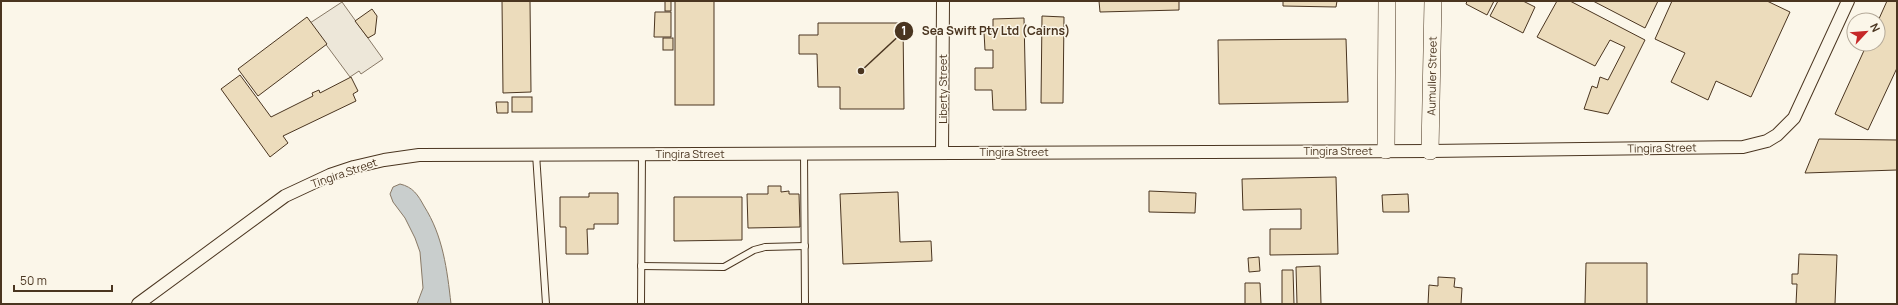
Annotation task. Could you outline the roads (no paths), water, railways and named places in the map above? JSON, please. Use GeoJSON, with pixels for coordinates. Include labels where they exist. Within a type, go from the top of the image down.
{"type":"FeatureCollection","features":[{"type":"Feature","properties":{"kind":"street","name":"Liberty Street"},"geometry":{"type":"LineString","coordinates":[[942,152],[943,1]]}},
{"type":"Feature","properties":{"kind":"street"},"geometry":{"type":"LineString","coordinates":[[1386,150],[1387,1]]}},
{"type":"Feature","properties":{"kind":"street","name":"Aumuller Street"},"geometry":{"type":"LineString","coordinates":[[1430,151],[1433,1]]}},
{"type":"Feature","properties":{"kind":"street","name":"Tingira Street"},"geometry":{"type":"LineString","coordinates":[[138,304],[285,196],[330,175],[384,160],[419,155],[1430,151],[1743,147],[1766,141],[1778,135],[1794,118],[1848,1]]}},
{"type":"Feature","properties":{"kind":"lane"},"geometry":{"type":"LineString","coordinates":[[804,153],[806,246],[805,304]]}},
{"type":"Feature","properties":{"kind":"lane"},"geometry":{"type":"LineString","coordinates":[[536,154],[546,304]]}},
{"type":"Feature","properties":{"kind":"lane"},"geometry":{"type":"LineString","coordinates":[[641,304],[642,154]]}},
{"type":"Feature","properties":{"kind":"lane"},"geometry":{"type":"LineString","coordinates":[[641,266],[724,267],[754,250],[765,247],[806,246]]}},
{"type":"Feature","properties":{"kind":"place","name":"Sea Swift Pty Ltd (Cairns)"},"geometry":{"type":"Point","coordinates":[861,71]}}]}
